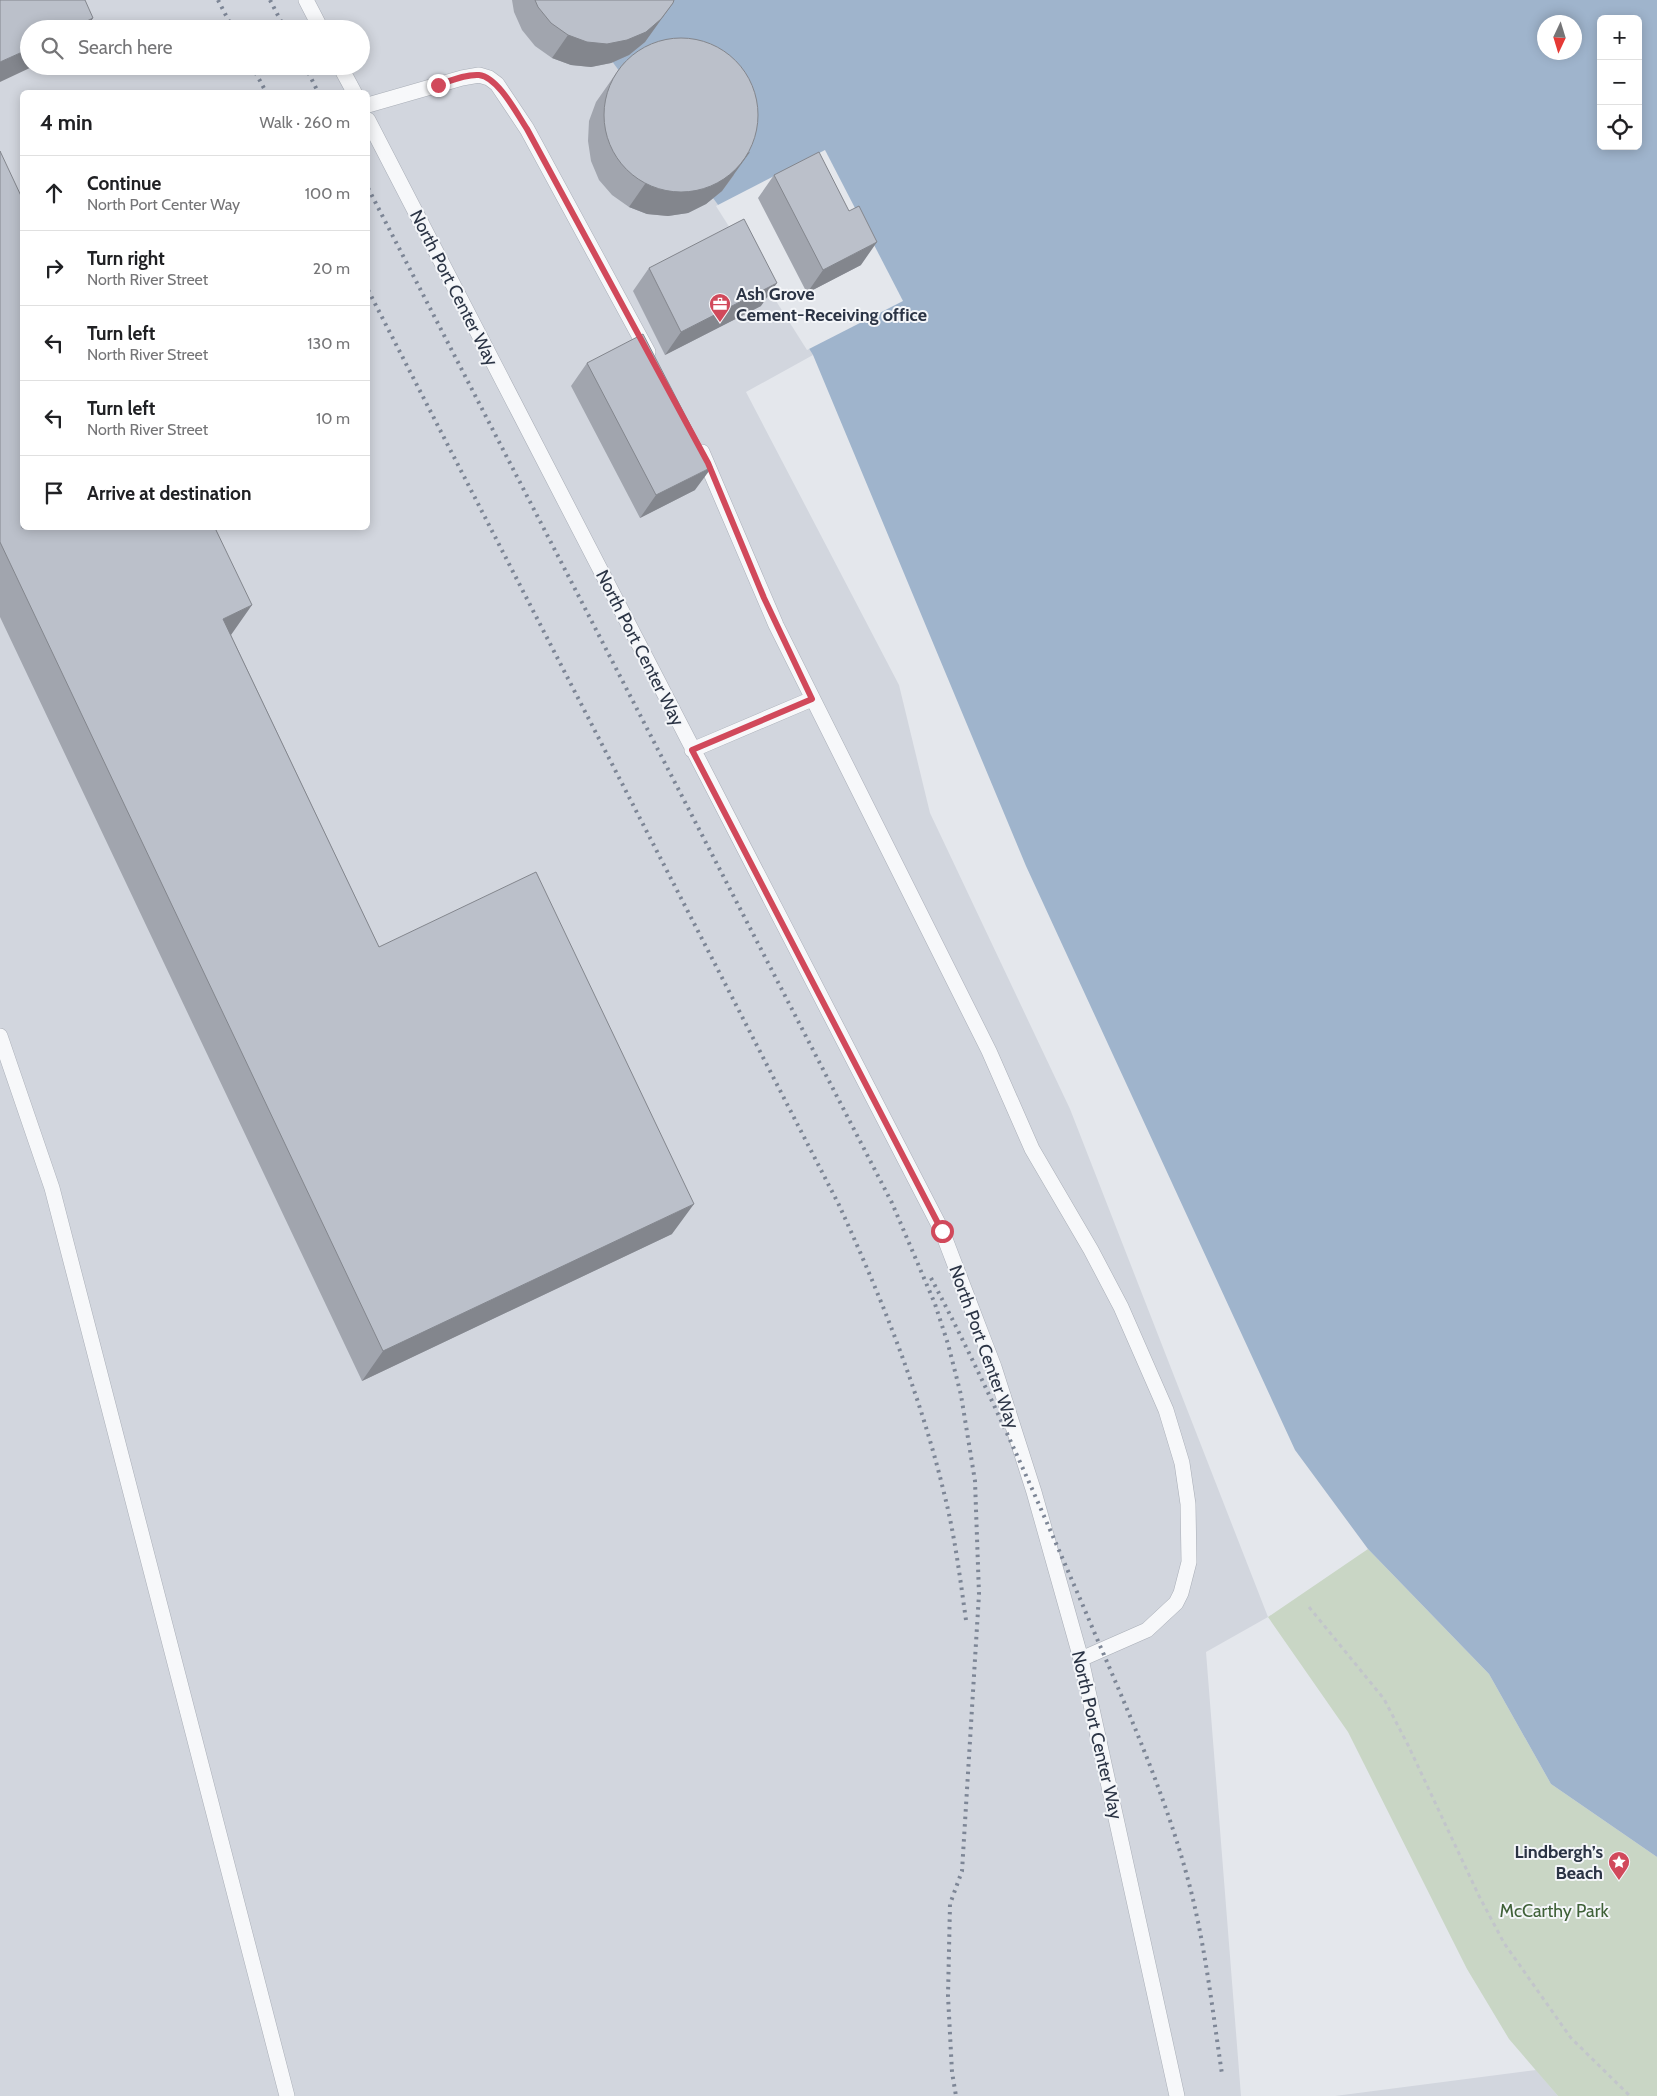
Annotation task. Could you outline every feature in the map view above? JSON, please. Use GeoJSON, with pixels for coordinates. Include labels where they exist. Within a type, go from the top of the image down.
{"type":"FeatureCollection","features":[{"type":"Feature","properties":{"kind":"lane"},"geometry":{"type":"LineString","coordinates":[[306,0],[316,20]]}},
{"type":"Feature","properties":{"kind":"lane"},"geometry":{"type":"LineString","coordinates":[[345,75],[353,90]]}},
{"type":"Feature","properties":{"kind":"lane"},"geometry":{"type":"LineString","coordinates":[[370,104],[462,78],[480,75],[489,78],[497,84],[527,129],[656,366]]}},
{"type":"Feature","properties":{"kind":"lane","name":"North Port Center Way"},"geometry":{"type":"LineString","coordinates":[[370,124],[942,1231],[994,1367],[1034,1492],[1081,1659],[1177,2096]]}},
{"type":"Feature","properties":{"kind":"lane"},"geometry":{"type":"LineString","coordinates":[[694,437],[715,479],[776,625],[989,1051],[1032,1149],[1121,1307],[1166,1410],[1182,1463],[1188,1504],[1190,1552],[1181,1593],[1176,1603],[1147,1630],[1081,1659]]}},
{"type":"Feature","properties":{"kind":"lane"},"geometry":{"type":"LineString","coordinates":[[692,750],[812,699]]}},
{"type":"Feature","properties":{"kind":"lane"},"geometry":{"type":"LineString","coordinates":[[0,1036],[52,1188],[286,2096]]}},
{"type":"Feature","properties":{"kind":"path"},"geometry":{"type":"LineString","coordinates":[[1309,1606],[1384,1699],[1408,1745],[1479,1896],[1504,1943],[1571,2038],[1630,2096]]}},
{"type":"Feature","properties":{"kind":"shaded area"},"geometry":{"type":"Polygon","coordinates":[[[0,0],[571,0],[727,217],[813,355],[746,392],[899,685],[930,813],[1070,1109],[1268,1617],[1206,1652],[1241,2096],[0,2096],[0,0]]]}},
{"type":"Feature","properties":{"kind":"shaded area"},"geometry":{"type":"Polygon","coordinates":[[[1536,2070],[1558,2096],[1335,2096],[1536,2070]]]}},
{"type":"Feature","properties":{"kind":"green space","name":"McCarthy Park"},"geometry":{"type":"Polygon","coordinates":[[[1368,1549],[1489,1674],[1551,1784],[1657,1857],[1657,2096],[1558,2096],[1509,2039],[1467,1969],[1348,1732],[1268,1617],[1368,1549]]]}},
{"type":"Feature","properties":{"kind":"water"},"geometry":{"type":"Polygon","coordinates":[[[571,0],[1657,0],[1657,1857],[1551,1784],[1489,1674],[1368,1549],[1295,1450],[1026,866],[813,355],[727,217],[586,26],[571,0]]]}},
{"type":"Feature","properties":{"kind":"pier"},"geometry":{"type":"Polygon","coordinates":[[[825,150],[903,301],[807,350],[716,206],[825,150]]]}},
{"type":"Feature","properties":{"kind":"building"},"geometry":{"type":"Polygon","coordinates":[[[0,0],[85,0],[93,18],[89,20],[20,20],[20,53],[0,62],[0,0]]]}},
{"type":"Feature","properties":{"kind":"building"},"geometry":{"type":"Polygon","coordinates":[[[535,0],[674,0],[661,19],[646,32],[627,40],[607,44],[587,42],[568,35],[551,23],[538,7],[535,0]]]}},
{"type":"Feature","properties":{"kind":"building"},"geometry":{"type":"Polygon","coordinates":[[[681,38],[696,39],[711,44],[736,60],[752,85],[757,100],[757,130],[752,145],[736,170],[711,186],[696,191],[681,192],[666,191],[651,186],[626,170],[610,145],[605,130],[604,115],[605,100],[610,85],[626,60],[651,44],[666,39],[681,38]]]}},
{"type":"Feature","properties":{"kind":"building"},"geometry":{"type":"Polygon","coordinates":[[[0,151],[20,194],[20,530],[216,530],[252,605],[223,619],[379,947],[536,872],[694,1204],[383,1351],[0,542],[0,151]]]}},
{"type":"Feature","properties":{"kind":"building"},"geometry":{"type":"Polygon","coordinates":[[[819,152],[849,211],[859,206],[877,242],[823,270],[774,175],[819,152]]]}},
{"type":"Feature","properties":{"kind":"building"},"geometry":{"type":"Polygon","coordinates":[[[744,219],[777,283],[681,332],[649,268],[744,219]]]}},
{"type":"Feature","properties":{"kind":"building"},"geometry":{"type":"Polygon","coordinates":[[[643,334],[712,467],[656,495],[587,363],[643,334]]]}},
{"type":"Feature","properties":{"kind":"railway"},"geometry":{"type":"LineString","coordinates":[[218,0],[228,20]]}},
{"type":"Feature","properties":{"kind":"railway"},"geometry":{"type":"LineString","coordinates":[[270,0],[280,20]]}},
{"type":"Feature","properties":{"kind":"railway"},"geometry":{"type":"LineString","coordinates":[[257,75],[265,90]]}},
{"type":"Feature","properties":{"kind":"railway"},"geometry":{"type":"LineString","coordinates":[[310,75],[317,90]]}},
{"type":"Feature","properties":{"kind":"railway"},"geometry":{"type":"LineString","coordinates":[[370,192],[892,1203],[935,1304],[948,1344],[961,1395],[975,1481],[979,1594],[962,1871],[950,1904],[948,1996],[952,2072],[956,2096]]}},
{"type":"Feature","properties":{"kind":"railway"},"geometry":{"type":"LineString","coordinates":[[370,294],[839,1205],[855,1240],[899,1348],[935,1459],[952,1527],[966,1620]]}},
{"type":"Feature","properties":{"kind":"railway"},"geometry":{"type":"LineString","coordinates":[[931,1278],[1030,1483],[1126,1707],[1166,1808],[1187,1876],[1199,1925],[1222,2074]]}},
{"type":"Feature","properties":{"kind":"place","name":"Ash Grove Cement-Receiving office"},"geometry":{"type":"Point","coordinates":[720,323]}},
{"type":"Feature","properties":{"kind":"place","name":"Lindbergh’s Beach"},"geometry":{"type":"Point","coordinates":[1619,1881]}},
{"type":"Feature","properties":{"kind":"route"},"geometry":{"type":"LineString","coordinates":[[438,85],[480,75],[489,78],[497,84],[527,129],[708,463],[764,598],[812,699],[692,750],[942,1231]]}}]}
